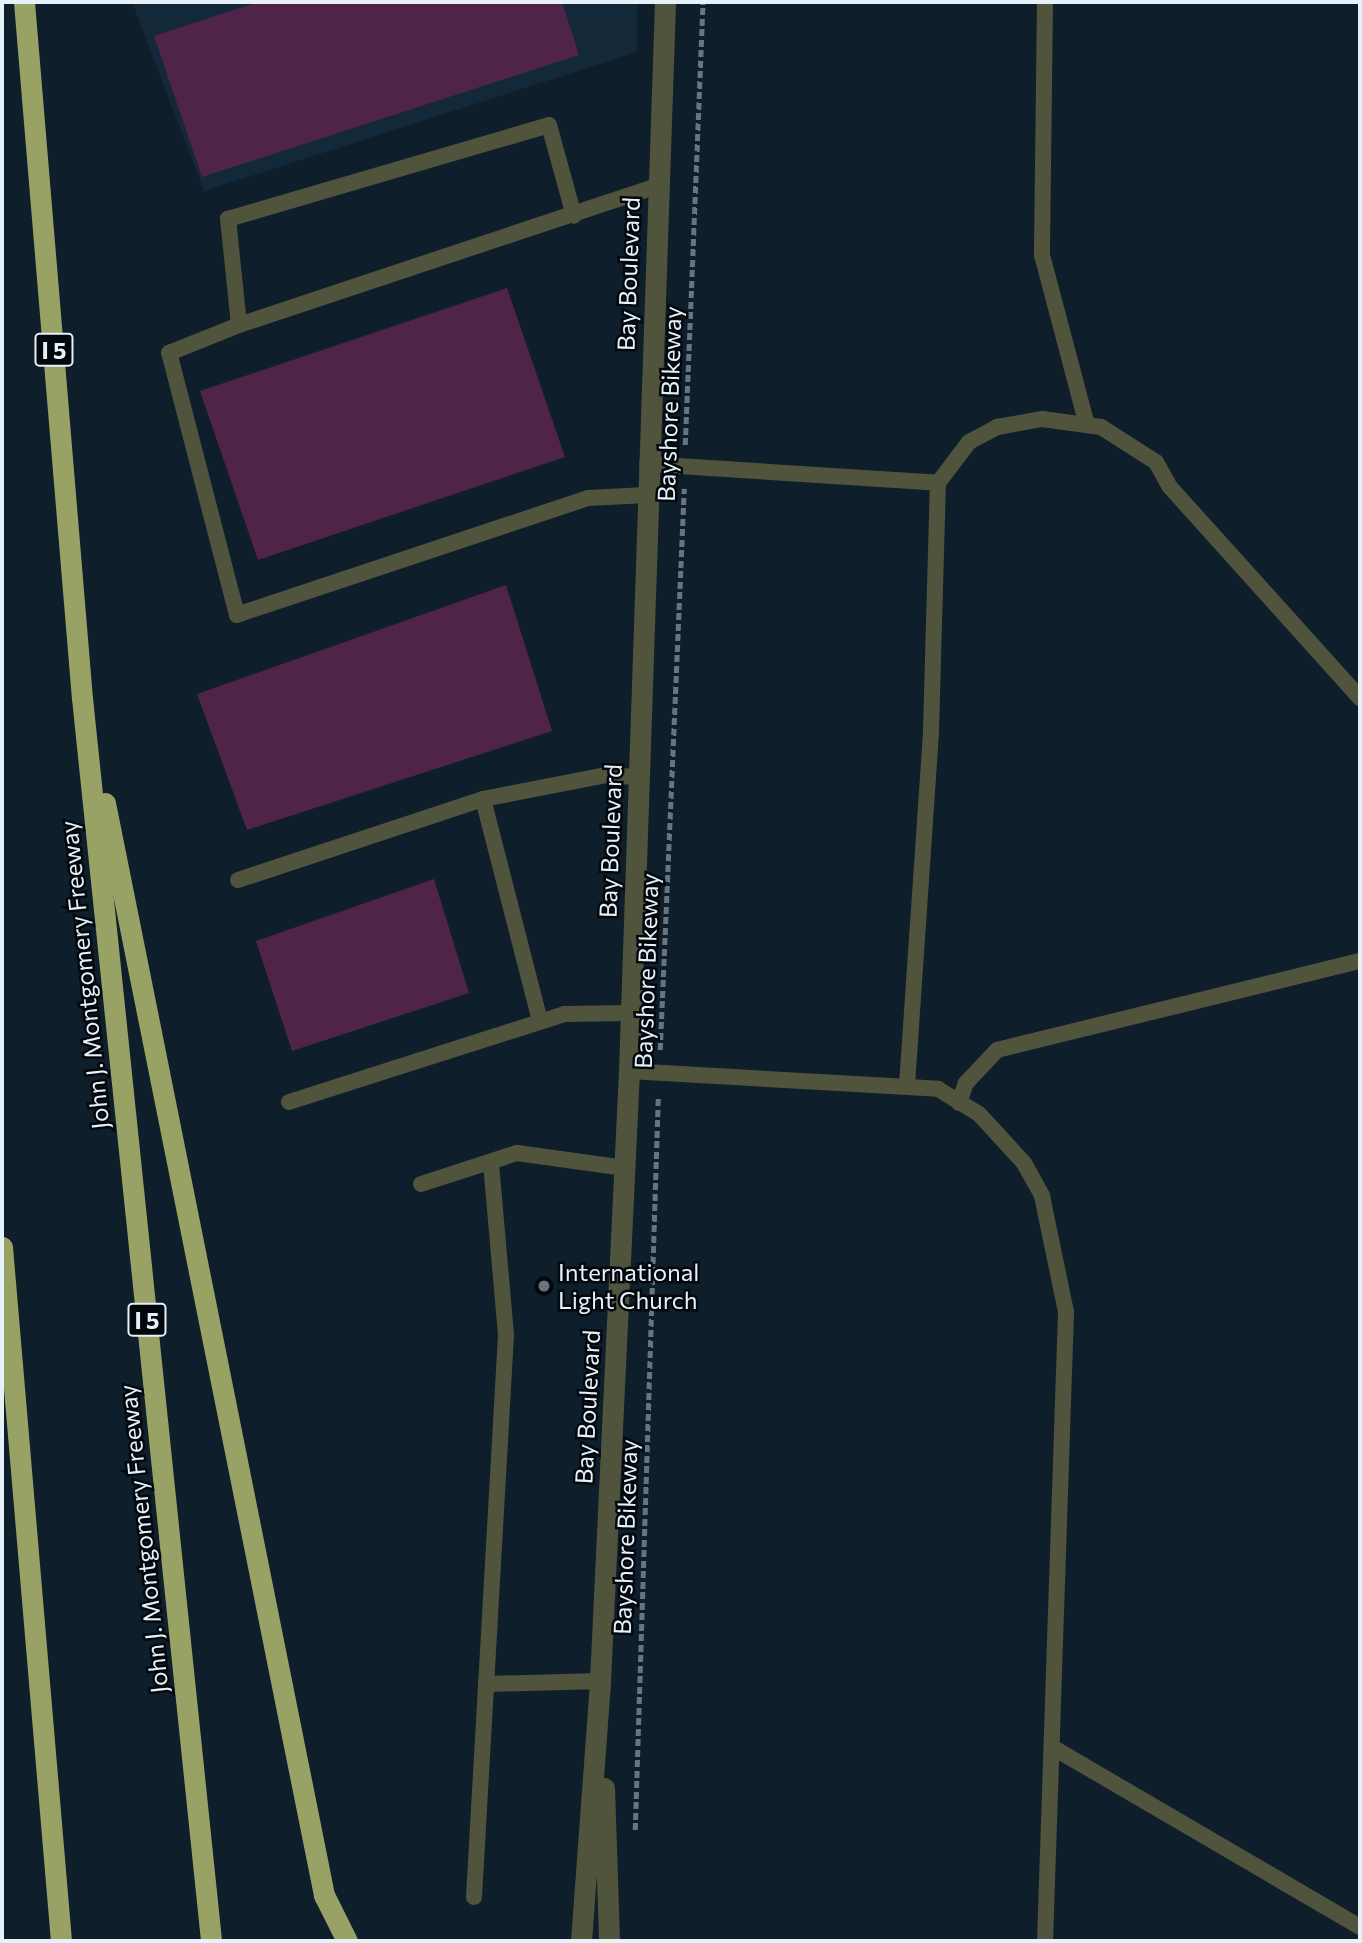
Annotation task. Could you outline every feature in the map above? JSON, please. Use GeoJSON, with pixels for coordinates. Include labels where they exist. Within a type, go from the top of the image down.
{"type":"FeatureCollection","features":[{"type":"Feature","properties":{"kind":"highway","name":"John J. Montgomery Freeway"},"geometry":{"type":"LineString","coordinates":[[24,2],[82,698],[211,1941]]}},
{"type":"Feature","properties":{"kind":"highway"},"geometry":{"type":"LineString","coordinates":[[82,698],[137,953],[324,1895],[347,1941]]}},
{"type":"Feature","properties":{"kind":"highway"},"geometry":{"type":"LineString","coordinates":[[2,1247],[61,1941]]}},
{"type":"Feature","properties":{"kind":"street","name":"Bay Boulevard"},"geometry":{"type":"LineString","coordinates":[[581,1941],[600,1681],[625,1168],[647,464],[665,2]]}},
{"type":"Feature","properties":{"kind":"street","name":"Bay Boulevard"},"geometry":{"type":"LineString","coordinates":[[600,1681],[609,1941]]}},
{"type":"Feature","properties":{"kind":"lane"},"geometry":{"type":"LineString","coordinates":[[1045,2],[1042,255],[1087,425]]}},
{"type":"Feature","properties":{"kind":"lane"},"geometry":{"type":"LineString","coordinates":[[239,325],[228,219],[550,125],[575,216]]}},
{"type":"Feature","properties":{"kind":"lane"},"geometry":{"type":"LineString","coordinates":[[646,495],[588,498],[237,615],[169,353],[239,325],[575,216],[658,186]]}},
{"type":"Feature","properties":{"kind":"lane"},"geometry":{"type":"LineString","coordinates":[[907,1085],[931,731],[938,483],[969,442],[997,427],[1042,419],[1101,427],[1156,462],[1170,487],[1360,698]]}},
{"type":"Feature","properties":{"kind":"lane"},"geometry":{"type":"LineString","coordinates":[[647,464],[938,483]]}},
{"type":"Feature","properties":{"kind":"lane"},"geometry":{"type":"LineString","coordinates":[[238,880],[483,799],[606,775],[638,777]]}},
{"type":"Feature","properties":{"kind":"lane"},"geometry":{"type":"LineString","coordinates":[[483,799],[540,1021]]}},
{"type":"Feature","properties":{"kind":"lane"},"geometry":{"type":"LineString","coordinates":[[958,1103],[966,1083],[997,1050],[1360,961]]}},
{"type":"Feature","properties":{"kind":"lane"},"geometry":{"type":"LineString","coordinates":[[289,1102],[564,1014],[631,1013]]}},
{"type":"Feature","properties":{"kind":"lane"},"geometry":{"type":"LineString","coordinates":[[629,1071],[907,1085],[938,1089],[979,1114],[1024,1163],[1042,1196],[1066,1312],[1045,1941]]}},
{"type":"Feature","properties":{"kind":"lane"},"geometry":{"type":"LineString","coordinates":[[421,1184],[517,1153],[625,1168]]}},
{"type":"Feature","properties":{"kind":"lane"},"geometry":{"type":"LineString","coordinates":[[474,1897],[506,1335],[491,1162]]}},
{"type":"Feature","properties":{"kind":"lane"},"geometry":{"type":"LineString","coordinates":[[486,1684],[600,1681]]}},
{"type":"Feature","properties":{"kind":"lane"},"geometry":{"type":"LineString","coordinates":[[1052,1747],[1358,1920]]}},
{"type":"Feature","properties":{"kind":"path","name":"Bayshore Bikeway"},"geometry":{"type":"LineString","coordinates":[[635,1843],[659,1072],[703,2]]}},
{"type":"Feature","properties":{"kind":"shaded area"},"geometry":{"type":"Polygon","coordinates":[[[132,2],[637,2],[637,52],[204,191],[132,2]]]}},
{"type":"Feature","properties":{"kind":"building"},"geometry":{"type":"Polygon","coordinates":[[[258,2],[562,2],[579,55],[202,177],[154,36],[258,2]]]}},
{"type":"Feature","properties":{"kind":"building"},"geometry":{"type":"Polygon","coordinates":[[[507,288],[565,457],[258,560],[200,391],[507,288]]]}},
{"type":"Feature","properties":{"kind":"building"},"geometry":{"type":"Polygon","coordinates":[[[506,585],[552,731],[247,830],[197,694],[506,585]]]}},
{"type":"Feature","properties":{"kind":"building"},"geometry":{"type":"Polygon","coordinates":[[[434,879],[469,993],[292,1051],[256,941],[434,879]]]}},
{"type":"Feature","properties":{"kind":"place","name":"International Light Church"},"geometry":{"type":"Point","coordinates":[544,1286]}}]}
